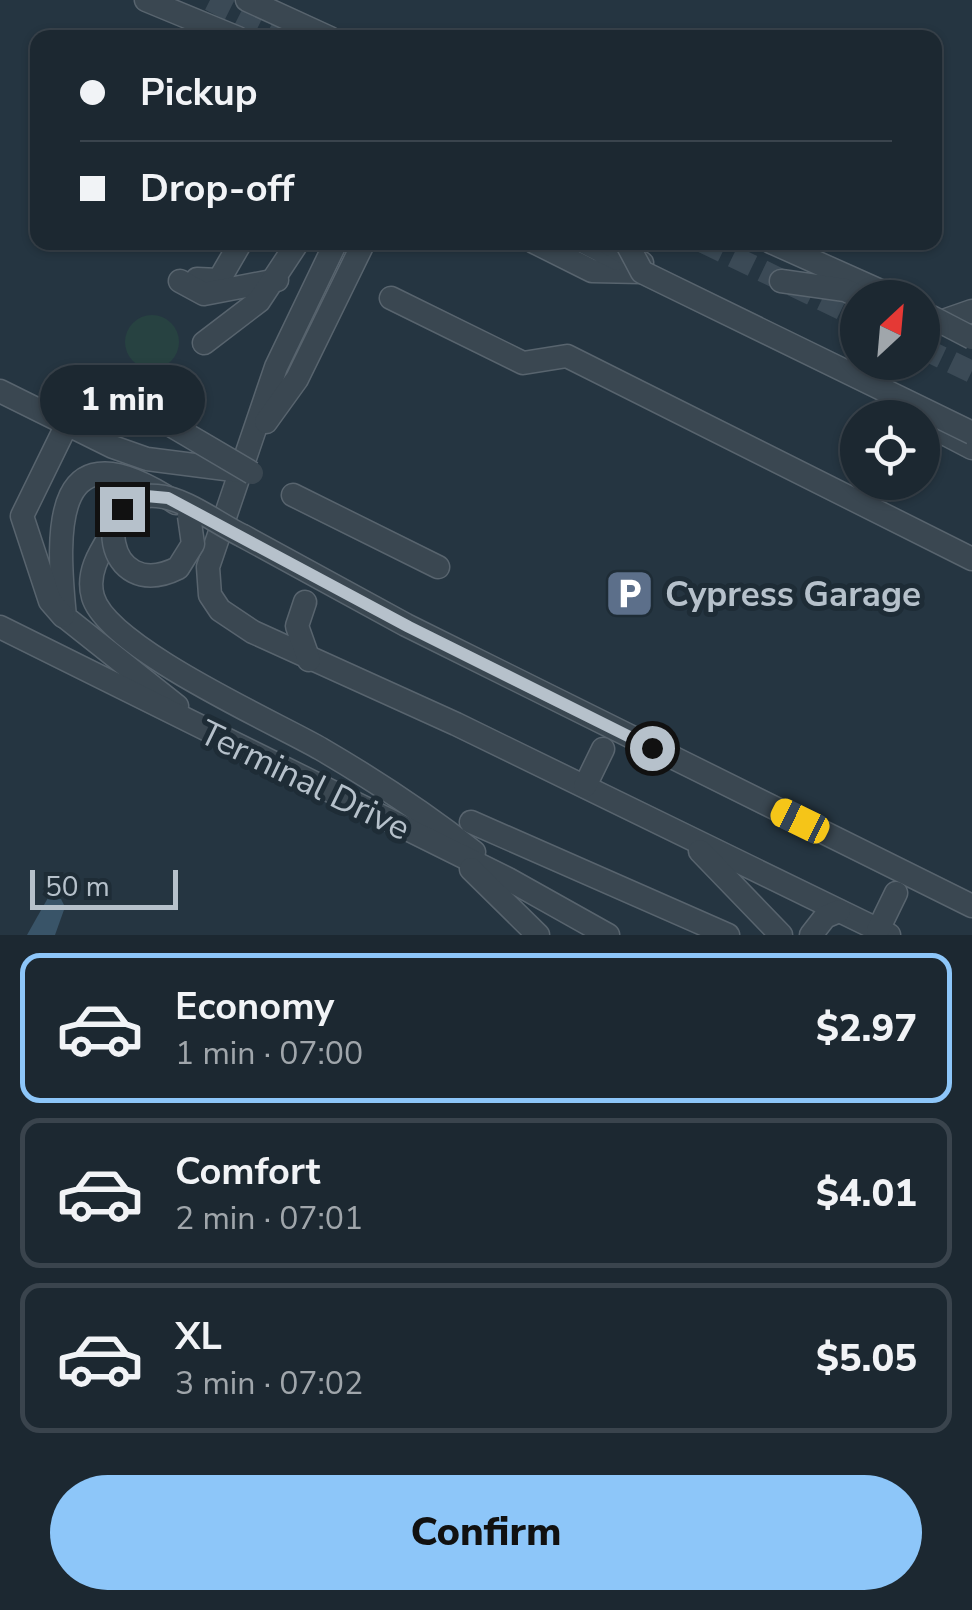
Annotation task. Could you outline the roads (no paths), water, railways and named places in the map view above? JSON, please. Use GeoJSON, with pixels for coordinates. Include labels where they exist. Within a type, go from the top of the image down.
{"type":"FeatureCollection","features":[{"type":"Feature","properties":{"kind":"street"},"geometry":{"type":"LineString","coordinates":[[146,0],[219,30]]}},
{"type":"Feature","properties":{"kind":"street"},"geometry":{"type":"LineString","coordinates":[[247,0],[313,30]]}},
{"type":"Feature","properties":{"kind":"street"},"geometry":{"type":"LineString","coordinates":[[236,250],[219,280],[202,282],[182,276],[204,294],[277,280]]}},
{"type":"Feature","properties":{"kind":"street"},"geometry":{"type":"LineString","coordinates":[[204,343],[246,314],[277,280],[294,250]]}},
{"type":"Feature","properties":{"kind":"street"},"geometry":{"type":"LineString","coordinates":[[332,250],[276,367],[246,472],[208,567],[210,595],[233,621],[309,660],[456,724],[883,932],[896,893]]}},
{"type":"Feature","properties":{"kind":"street"},"geometry":{"type":"LineString","coordinates":[[253,441],[306,384],[361,250]]}},
{"type":"Feature","properties":{"kind":"street"},"geometry":{"type":"LineString","coordinates":[[549,250],[592,272],[642,272]]}},
{"type":"Feature","properties":{"kind":"street"},"geometry":{"type":"LineString","coordinates":[[599,250],[972,435]]}},
{"type":"Feature","properties":{"kind":"street"},"geometry":{"type":"LineString","coordinates":[[620,250],[884,400]]}},
{"type":"Feature","properties":{"kind":"street"},"geometry":{"type":"LineString","coordinates":[[630,250],[642,272]]}},
{"type":"Feature","properties":{"kind":"street"},"geometry":{"type":"LineString","coordinates":[[790,250],[858,280]]}},
{"type":"Feature","properties":{"kind":"street"},"geometry":{"type":"LineString","coordinates":[[781,281],[840,289]]}},
{"type":"Feature","properties":{"kind":"street"},"geometry":{"type":"LineString","coordinates":[[391,298],[522,363],[567,356],[972,559]]}},
{"type":"Feature","properties":{"kind":"street"},"geometry":{"type":"LineString","coordinates":[[940,315],[972,311]]}},
{"type":"Feature","properties":{"kind":"street"},"geometry":{"type":"LineString","coordinates":[[940,318],[972,320]]}},
{"type":"Feature","properties":{"kind":"street"},"geometry":{"type":"LineString","coordinates":[[940,324],[972,338]]}},
{"type":"Feature","properties":{"kind":"street"},"geometry":{"type":"LineString","coordinates":[[940,328],[972,348]]}},
{"type":"Feature","properties":{"kind":"street"},"geometry":{"type":"LineString","coordinates":[[0,390],[147,459],[246,472]]}},
{"type":"Feature","properties":{"kind":"street"},"geometry":{"type":"LineString","coordinates":[[66,424],[22,516],[50,601],[218,738]]}},
{"type":"Feature","properties":{"kind":"street"},"geometry":{"type":"LineString","coordinates":[[167,424],[246,472]]}},
{"type":"Feature","properties":{"kind":"street"},"geometry":{"type":"LineString","coordinates":[[940,426],[972,435]]}},
{"type":"Feature","properties":{"kind":"street"},"geometry":{"type":"LineString","coordinates":[[940,431],[972,448]]}},
{"type":"Feature","properties":{"kind":"street"},"geometry":{"type":"LineString","coordinates":[[65,617],[59,529],[77,486],[92,477],[128,476],[178,504],[193,530],[188,557],[165,574],[151,576],[126,566],[114,547],[112,533]]}},
{"type":"Feature","properties":{"kind":"street"},"geometry":{"type":"LineString","coordinates":[[293,494],[438,568]]}},
{"type":"Feature","properties":{"kind":"street"},"geometry":{"type":"LineString","coordinates":[[508,880],[434,820],[330,755],[192,684],[108,619],[92,596],[95,561],[122,509],[133,500],[160,496],[406,625],[972,906]]}},
{"type":"Feature","properties":{"kind":"street"},"geometry":{"type":"LineString","coordinates":[[305,602],[297,626],[309,660]]}},
{"type":"Feature","properties":{"kind":"street","name":"Terminal Drive"},"geometry":{"type":"LineString","coordinates":[[0,627],[508,880],[608,935]]}},
{"type":"Feature","properties":{"kind":"street"},"geometry":{"type":"LineString","coordinates":[[585,786],[603,749]]}},
{"type":"Feature","properties":{"kind":"street"},"geometry":{"type":"LineString","coordinates":[[470,822],[728,935]]}},
{"type":"Feature","properties":{"kind":"street"},"geometry":{"type":"LineString","coordinates":[[683,835],[781,935]]}},
{"type":"Feature","properties":{"kind":"street"},"geometry":{"type":"LineString","coordinates":[[454,853],[538,935]]}},
{"type":"Feature","properties":{"kind":"street"},"geometry":{"type":"LineString","coordinates":[[811,935],[825,917],[839,911]]}},
{"type":"Feature","properties":{"kind":"water"},"geometry":{"type":"Polygon","coordinates":[[[49,896],[61,899],[65,907],[55,935],[27,935],[49,896]]]}},
{"type":"Feature","properties":{"kind":"tunnel"},"geometry":{"type":"LineString","coordinates":[[210,0],[270,30]]}},
{"type":"Feature","properties":{"kind":"tunnel"},"geometry":{"type":"LineString","coordinates":[[720,250],[840,308]]}},
{"type":"Feature","properties":{"kind":"tunnel"},"geometry":{"type":"LineString","coordinates":[[940,357],[972,372]]}},
{"type":"Feature","properties":{"kind":"place","name":"Cypress Garage"},"geometry":{"type":"Point","coordinates":[630,594]}}]}
